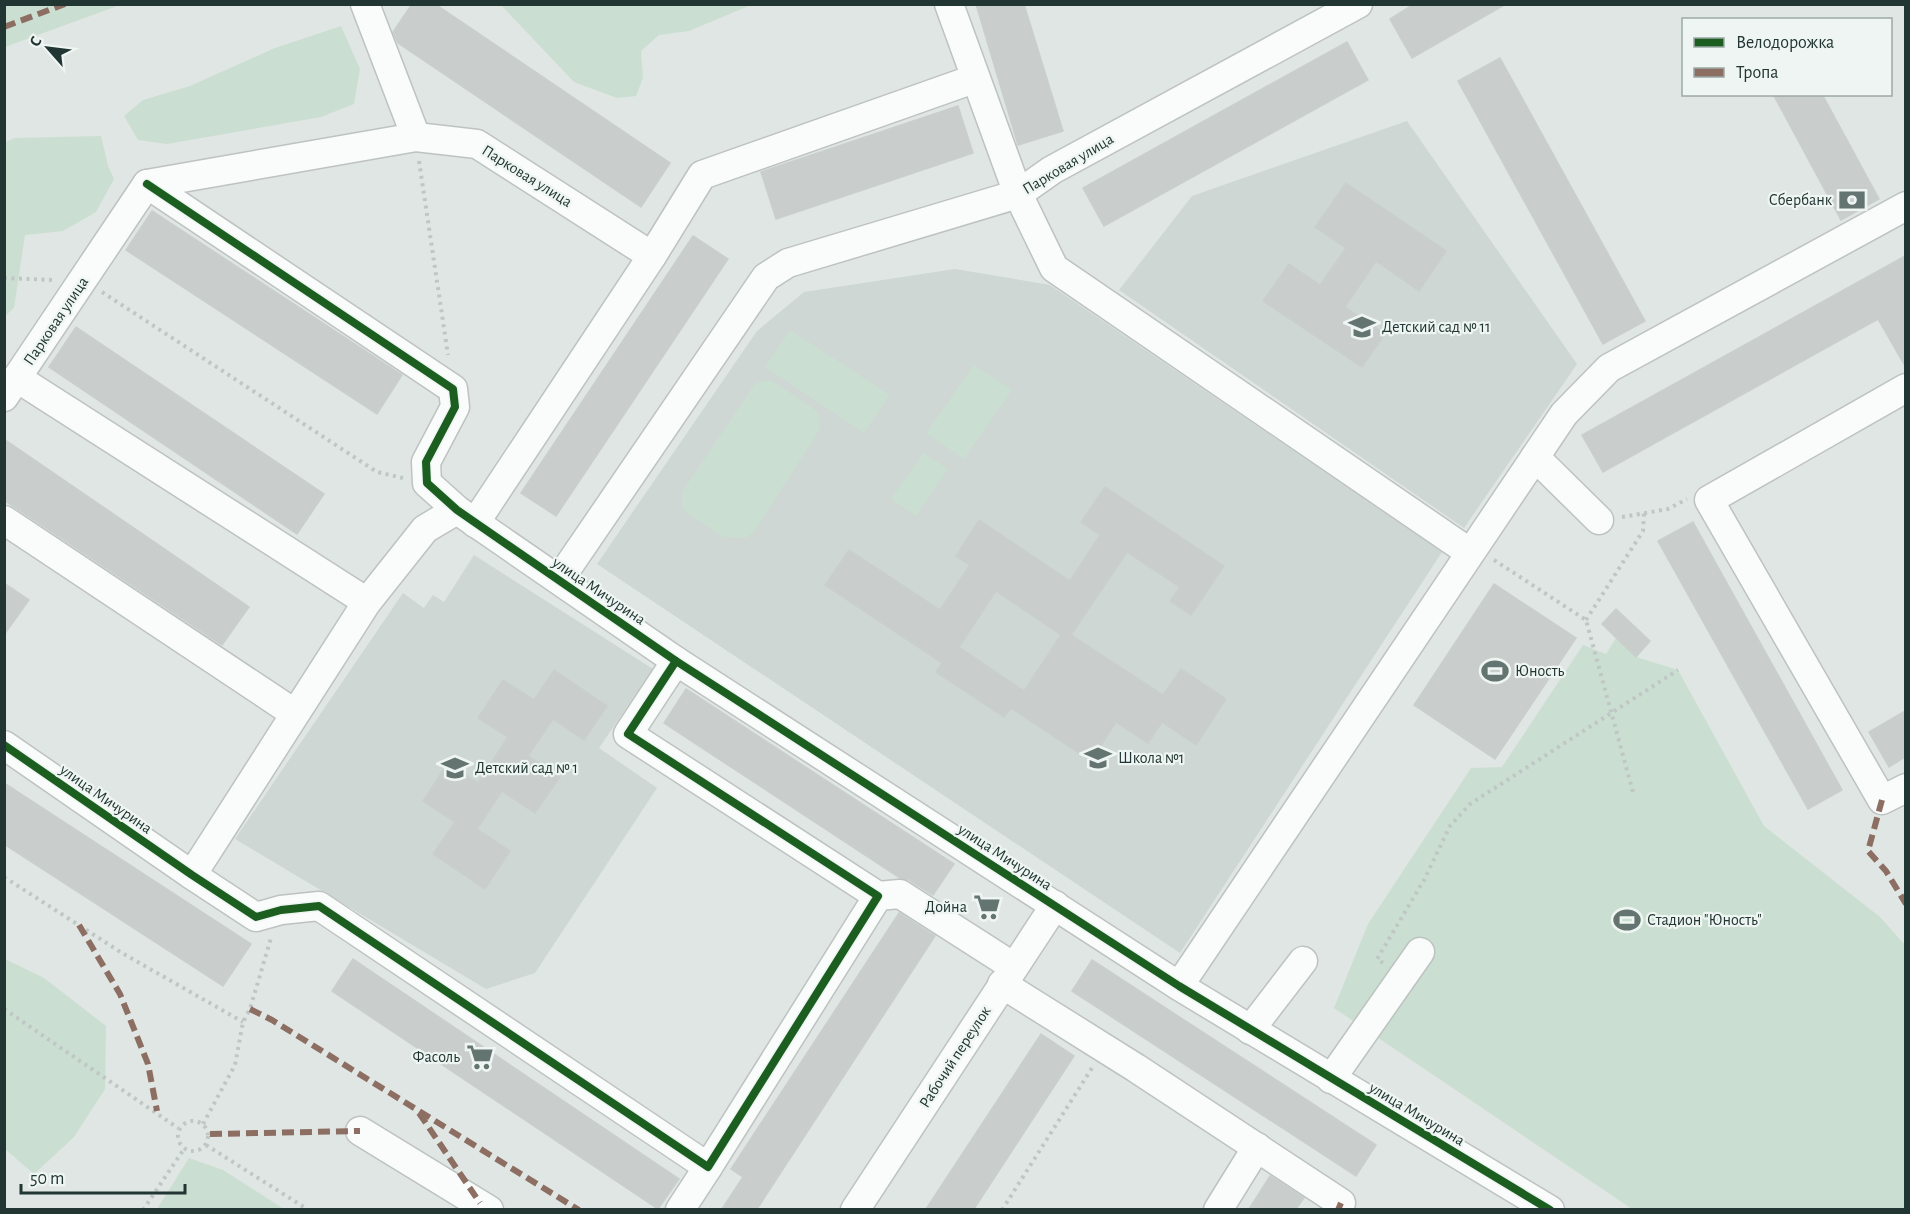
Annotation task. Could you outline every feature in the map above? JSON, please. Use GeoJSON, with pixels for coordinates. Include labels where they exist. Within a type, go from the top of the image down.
{"type":"FeatureCollection","features":[{"type":"Feature","properties":{"kind":"street"},"geometry":{"type":"LineString","coordinates":[[365,4],[416,137]]}},
{"type":"Feature","properties":{"kind":"street"},"geometry":{"type":"LineString","coordinates":[[949,4],[974,79],[1018,194],[1054,268],[1477,560]]}},
{"type":"Feature","properties":{"kind":"street","name":"Парковая улица"},"geometry":{"type":"LineString","coordinates":[[559,580],[766,277],[788,263],[1018,194],[1052,170],[1358,4]]}},
{"type":"Feature","properties":{"kind":"street"},"geometry":{"type":"LineString","coordinates":[[192,875],[367,602],[425,529],[466,517],[652,256],[702,175],[974,79]]}},
{"type":"Feature","properties":{"kind":"street","name":"Парковая улица"},"geometry":{"type":"LineString","coordinates":[[11,387],[147,184],[416,137],[477,144],[652,256]]}},
{"type":"Feature","properties":{"kind":"street"},"geometry":{"type":"LineString","coordinates":[[147,184],[453,389],[455,407],[426,462],[427,483]]}},
{"type":"Feature","properties":{"kind":"street"},"geometry":{"type":"LineString","coordinates":[[1179,986],[1477,560],[1535,457],[1564,414],[1609,368],[1905,206]]}},
{"type":"Feature","properties":{"kind":"street"},"geometry":{"type":"LineString","coordinates":[[11,387],[367,602]]}},
{"type":"Feature","properties":{"kind":"street"},"geometry":{"type":"LineString","coordinates":[[1905,388],[1709,500],[1882,800],[1905,788]]}},
{"type":"Feature","properties":{"kind":"street"},"geometry":{"type":"LineString","coordinates":[[1535,457],[1599,520]]}},
{"type":"Feature","properties":{"kind":"street","name":"улица Мичурина"},"geometry":{"type":"LineString","coordinates":[[427,483],[466,517],[676,661],[1179,986],[1550,1209]]}},
{"type":"Feature","properties":{"kind":"street"},"geometry":{"type":"LineString","coordinates":[[4,520],[294,713]]}},
{"type":"Feature","properties":{"kind":"street"},"geometry":{"type":"LineString","coordinates":[[676,661],[628,734],[878,896],[900,894],[1104,1048],[1341,1203]]}},
{"type":"Feature","properties":{"kind":"street","name":"улица Мичурина"},"geometry":{"type":"LineString","coordinates":[[4,745],[256,917],[281,910],[319,906],[708,1167]]}},
{"type":"Feature","properties":{"kind":"street"},"geometry":{"type":"LineString","coordinates":[[681,1209],[878,896]]}},
{"type":"Feature","properties":{"kind":"street","name":"Рабочий переулок"},"geometry":{"type":"LineString","coordinates":[[855,1209],[1055,905]]}},
{"type":"Feature","properties":{"kind":"street"},"geometry":{"type":"LineString","coordinates":[[1331,1079],[1420,952]]}},
{"type":"Feature","properties":{"kind":"street"},"geometry":{"type":"LineString","coordinates":[[1250,1030],[1303,961]]}},
{"type":"Feature","properties":{"kind":"street"},"geometry":{"type":"LineString","coordinates":[[360,1131],[489,1209]]}},
{"type":"Feature","properties":{"kind":"street"},"geometry":{"type":"LineString","coordinates":[[1218,1209],[1257,1148]]}},
{"type":"Feature","properties":{"kind":"path"},"geometry":{"type":"LineString","coordinates":[[416,137],[453,389]]}},
{"type":"Feature","properties":{"kind":"path"},"geometry":{"type":"LineString","coordinates":[[4,278],[84,281],[377,472],[427,483]]}},
{"type":"Feature","properties":{"kind":"path"},"geometry":{"type":"LineString","coordinates":[[1586,620],[1643,531],[1644,513]]}},
{"type":"Feature","properties":{"kind":"path"},"geometry":{"type":"LineString","coordinates":[[1477,560],[1492,559],[1586,620],[1633,792]]}},
{"type":"Feature","properties":{"kind":"path"},"geometry":{"type":"LineString","coordinates":[[1402,977],[1377,959],[1424,880],[1450,826],[1470,804],[1678,669]]}},
{"type":"Feature","properties":{"kind":"path"},"geometry":{"type":"LineString","coordinates":[[4,877],[122,953],[243,1022]]}},
{"type":"Feature","properties":{"kind":"path"},"geometry":{"type":"LineString","coordinates":[[202,1124],[235,1065],[243,1022],[250,1010],[281,910]]}},
{"type":"Feature","properties":{"kind":"path"},"geometry":{"type":"LineString","coordinates":[[4,1009],[178,1128]]}},
{"type":"Feature","properties":{"kind":"path"},"geometry":{"type":"LineString","coordinates":[[1002,1209],[1104,1048]]}},
{"type":"Feature","properties":{"kind":"path"},"geometry":{"type":"LineString","coordinates":[[191,1121],[202,1124],[210,1134],[206,1145],[195,1152],[184,1149],[177,1139],[178,1128],[191,1121]]}},
{"type":"Feature","properties":{"kind":"path"},"geometry":{"type":"LineString","coordinates":[[206,1145],[307,1209]]}},
{"type":"Feature","properties":{"kind":"path"},"geometry":{"type":"LineString","coordinates":[[143,1209],[184,1149]]}},
{"type":"Feature","properties":{"kind":"shaded area","name":"Детский сад № 11"},"geometry":{"type":"Polygon","coordinates":[[[1407,121],[1577,364],[1464,528],[1119,290],[1192,196],[1407,121]]]}},
{"type":"Feature","properties":{"kind":"shaded area","name":"Школа №1"},"geometry":{"type":"Polygon","coordinates":[[[955,269],[1050,285],[1442,552],[1180,953],[597,564],[757,331],[804,292],[955,269]]]}},
{"type":"Feature","properties":{"kind":"shaded area","name":"Детский сад № 1"},"geometry":{"type":"Polygon","coordinates":[[[474,555],[653,669],[599,748],[657,788],[535,973],[486,989],[235,839],[403,593],[424,608],[433,595],[444,602],[474,555]]]}},
{"type":"Feature","properties":{"kind":"green space"},"geometry":{"type":"Polygon","coordinates":[[[5,4],[120,4],[120,5],[5,47],[5,4]]]}},
{"type":"Feature","properties":{"kind":"green space"},"geometry":{"type":"Polygon","coordinates":[[[501,5],[751,5],[689,31],[659,35],[641,51],[643,78],[636,96],[617,98],[574,82],[501,5]]]}},
{"type":"Feature","properties":{"kind":"green space"},"geometry":{"type":"Polygon","coordinates":[[[341,26],[360,69],[354,104],[321,117],[167,144],[138,140],[124,116],[143,100],[190,86],[275,48],[341,26]]]}},
{"type":"Feature","properties":{"kind":"green space"},"geometry":{"type":"Polygon","coordinates":[[[101,136],[108,166],[114,179],[96,212],[63,231],[25,235],[14,308],[5,316],[5,142],[15,138],[101,136]]]}},
{"type":"Feature","properties":{"kind":"green space"},"geometry":{"type":"Polygon","coordinates":[[[790,330],[890,395],[864,433],[765,367],[790,330]]]}},
{"type":"Feature","properties":{"kind":"green space"},"geometry":{"type":"Polygon","coordinates":[[[974,365],[1012,390],[964,459],[926,433],[974,365]]]}},
{"type":"Feature","properties":{"kind":"green space"},"geometry":{"type":"Polygon","coordinates":[[[766,380],[774,382],[818,412],[820,429],[754,532],[745,538],[724,537],[688,514],[683,507],[682,492],[755,384],[766,380]]]}},
{"type":"Feature","properties":{"kind":"green space"},"geometry":{"type":"Polygon","coordinates":[[[923,453],[948,469],[916,516],[891,499],[923,453]]]}},
{"type":"Feature","properties":{"kind":"green space","name":"Стадион \"Юность\""},"geometry":{"type":"Polygon","coordinates":[[[1616,638],[1636,657],[1678,670],[1764,826],[1880,917],[1905,945],[1905,1209],[1632,1209],[1334,1008],[1368,924],[1471,768],[1502,767],[1583,645],[1606,654],[1616,638]]]}},
{"type":"Feature","properties":{"kind":"green space"},"geometry":{"type":"Polygon","coordinates":[[[5,959],[44,978],[106,1026],[105,1089],[74,1137],[34,1174],[5,1149],[5,959]]]}},
{"type":"Feature","properties":{"kind":"green space"},"geometry":{"type":"Polygon","coordinates":[[[189,1158],[223,1170],[284,1209],[157,1209],[189,1158]]]}},
{"type":"Feature","properties":{"kind":"building"},"geometry":{"type":"Polygon","coordinates":[[[412,4],[435,4],[670,163],[641,207],[398,43],[393,32],[412,4]]]}},
{"type":"Feature","properties":{"kind":"building"},"geometry":{"type":"Polygon","coordinates":[[[976,4],[1024,4],[1063,131],[1018,145],[976,4]]]}},
{"type":"Feature","properties":{"kind":"building"},"geometry":{"type":"Polygon","coordinates":[[[1414,4],[1506,4],[1412,58],[1390,19],[1414,4]]]}},
{"type":"Feature","properties":{"kind":"building"},"geometry":{"type":"Polygon","coordinates":[[[1347,42],[1368,80],[1104,226],[1083,188],[1347,42]]]}},
{"type":"Feature","properties":{"kind":"building"},"geometry":{"type":"Polygon","coordinates":[[[1500,58],[1645,321],[1603,344],[1458,81],[1500,58]]]}},
{"type":"Feature","properties":{"kind":"building"},"geometry":{"type":"Polygon","coordinates":[[[1774,96],[1823,96],[1879,199],[1841,220],[1774,96]]]}},
{"type":"Feature","properties":{"kind":"building"},"geometry":{"type":"Polygon","coordinates":[[[958,106],[973,153],[776,219],[761,172],[958,106]]]}},
{"type":"Feature","properties":{"kind":"building"},"geometry":{"type":"Polygon","coordinates":[[[1346,183],[1446,251],[1419,291],[1376,261],[1345,307],[1385,334],[1362,367],[1263,301],[1289,264],[1320,285],[1346,248],[1315,227],[1346,183]]]}},
{"type":"Feature","properties":{"kind":"building"},"geometry":{"type":"Polygon","coordinates":[[[152,211],[402,375],[377,414],[126,250],[152,211]]]}},
{"type":"Feature","properties":{"kind":"building"},"geometry":{"type":"Polygon","coordinates":[[[693,236],[728,259],[556,516],[521,493],[693,236]]]}},
{"type":"Feature","properties":{"kind":"building"},"geometry":{"type":"Polygon","coordinates":[[[1905,256],[1905,366],[1878,319],[1603,472],[1582,435],[1905,256]]]}},
{"type":"Feature","properties":{"kind":"building"},"geometry":{"type":"Polygon","coordinates":[[[76,327],[324,494],[297,534],[49,367],[76,327]]]}},
{"type":"Feature","properties":{"kind":"building"},"geometry":{"type":"Polygon","coordinates":[[[4,439],[249,607],[222,645],[4,500],[4,439]]]}},
{"type":"Feature","properties":{"kind":"building"},"geometry":{"type":"Polygon","coordinates":[[[1105,487],[1224,566],[1191,615],[1170,601],[1180,587],[1127,552],[1071,635],[1163,695],[1181,669],[1226,699],[1196,745],[1162,722],[1148,743],[1116,722],[1091,761],[1011,708],[1004,717],[936,672],[942,663],[825,585],[849,550],[940,610],[970,565],[956,556],[979,520],[1070,581],[1100,535],[1081,522],[1105,487]],[[996,591],[959,647],[1024,691],[1061,635],[996,591]]]}},
{"type":"Feature","properties":{"kind":"building"},"geometry":{"type":"Polygon","coordinates":[[[1693,522],[1842,790],[1808,809],[1658,541],[1693,522]]]}},
{"type":"Feature","properties":{"kind":"building"},"geometry":{"type":"Polygon","coordinates":[[[4,583],[29,600],[4,635],[4,583]]]}},
{"type":"Feature","properties":{"kind":"building","name":"Юность"},"geometry":{"type":"Polygon","coordinates":[[[1494,584],[1576,638],[1495,759],[1414,705],[1494,584]]]}},
{"type":"Feature","properties":{"kind":"building"},"geometry":{"type":"Polygon","coordinates":[[[1616,609],[1650,641],[1636,657],[1602,624],[1616,609]]]}},
{"type":"Feature","properties":{"kind":"building"},"geometry":{"type":"Polygon","coordinates":[[[554,670],[607,706],[584,740],[553,719],[528,756],[560,777],[535,813],[502,791],[477,829],[510,851],[485,889],[433,854],[455,822],[423,801],[448,763],[478,783],[508,737],[478,718],[503,680],[534,700],[554,670]]]}},
{"type":"Feature","properties":{"kind":"building"},"geometry":{"type":"Polygon","coordinates":[[[686,689],[954,864],[933,895],[909,880],[900,878],[664,723],[686,689]]]}},
{"type":"Feature","properties":{"kind":"building"},"geometry":{"type":"Polygon","coordinates":[[[1905,711],[1905,757],[1889,767],[1869,732],[1905,711]]]}},
{"type":"Feature","properties":{"kind":"building"},"geometry":{"type":"Polygon","coordinates":[[[4,783],[251,944],[223,986],[4,844],[4,783]]]}},
{"type":"Feature","properties":{"kind":"building"},"geometry":{"type":"Polygon","coordinates":[[[899,913],[935,936],[757,1209],[722,1209],[743,1177],[731,1169],[899,913]]]}},
{"type":"Feature","properties":{"kind":"building"},"geometry":{"type":"Polygon","coordinates":[[[353,959],[679,1179],[658,1209],[332,991],[353,959]]]}},
{"type":"Feature","properties":{"kind":"building"},"geometry":{"type":"Polygon","coordinates":[[[1092,960],[1376,1145],[1356,1176],[1072,991],[1092,960]]]}},
{"type":"Feature","properties":{"kind":"building"},"geometry":{"type":"Polygon","coordinates":[[[1041,1034],[1074,1056],[974,1209],[926,1209],[1041,1034]]]}},
{"type":"Feature","properties":{"kind":"building"},"geometry":{"type":"Polygon","coordinates":[[[1270,1176],[1304,1198],[1296,1209],[1249,1209],[1270,1176]]]}},
{"type":"Feature","properties":{"kind":"marked path"},"geometry":{"type":"LineString","coordinates":[[4,27],[65,4]]}},
{"type":"Feature","properties":{"kind":"marked path"},"geometry":{"type":"LineString","coordinates":[[1882,800],[1868,851],[1886,871],[1906,904]]}},
{"type":"Feature","properties":{"kind":"marked path"},"geometry":{"type":"LineString","coordinates":[[79,925],[120,994],[148,1064],[157,1111]]}},
{"type":"Feature","properties":{"kind":"marked path"},"geometry":{"type":"LineString","coordinates":[[250,1009],[272,1020],[579,1210]]}},
{"type":"Feature","properties":{"kind":"marked path"},"geometry":{"type":"LineString","coordinates":[[419,1113],[480,1203]]}},
{"type":"Feature","properties":{"kind":"marked path"},"geometry":{"type":"LineString","coordinates":[[210,1134],[360,1131]]}},
{"type":"Feature","properties":{"kind":"marked path"},"geometry":{"type":"LineString","coordinates":[[1338,1210],[1341,1203]]}},
{"type":"Feature","properties":{"kind":"cycle path"},"geometry":{"type":"LineString","coordinates":[[147,184],[453,389],[455,407],[426,462],[427,483],[457,510],[676,661],[1179,986],[1550,1210]]}},
{"type":"Feature","properties":{"kind":"cycle path"},"geometry":{"type":"LineString","coordinates":[[4,745],[256,917],[281,910],[319,906],[708,1167],[878,896],[628,734],[676,661]]}},
{"type":"Feature","properties":{"kind":"place","name":"Сбербанк"},"geometry":{"type":"Point","coordinates":[1852,200]}},
{"type":"Feature","properties":{"kind":"place","name":"Детский сад № 11"},"geometry":{"type":"Point","coordinates":[1362,327]}},
{"type":"Feature","properties":{"kind":"place","name":"Юность"},"geometry":{"type":"Point","coordinates":[1495,671]}},
{"type":"Feature","properties":{"kind":"place","name":"Школа №1"},"geometry":{"type":"Point","coordinates":[1098,758]}},
{"type":"Feature","properties":{"kind":"place","name":"Детский сад № 1"},"geometry":{"type":"Point","coordinates":[455,768]}},
{"type":"Feature","properties":{"kind":"place","name":"Дойна"},"geometry":{"type":"Point","coordinates":[987,907]}},
{"type":"Feature","properties":{"kind":"place","name":"Стадион \"Юность\""},"geometry":{"type":"Point","coordinates":[1627,920]}},
{"type":"Feature","properties":{"kind":"place","name":"Фасоль"},"geometry":{"type":"Point","coordinates":[480,1057]}}]}
